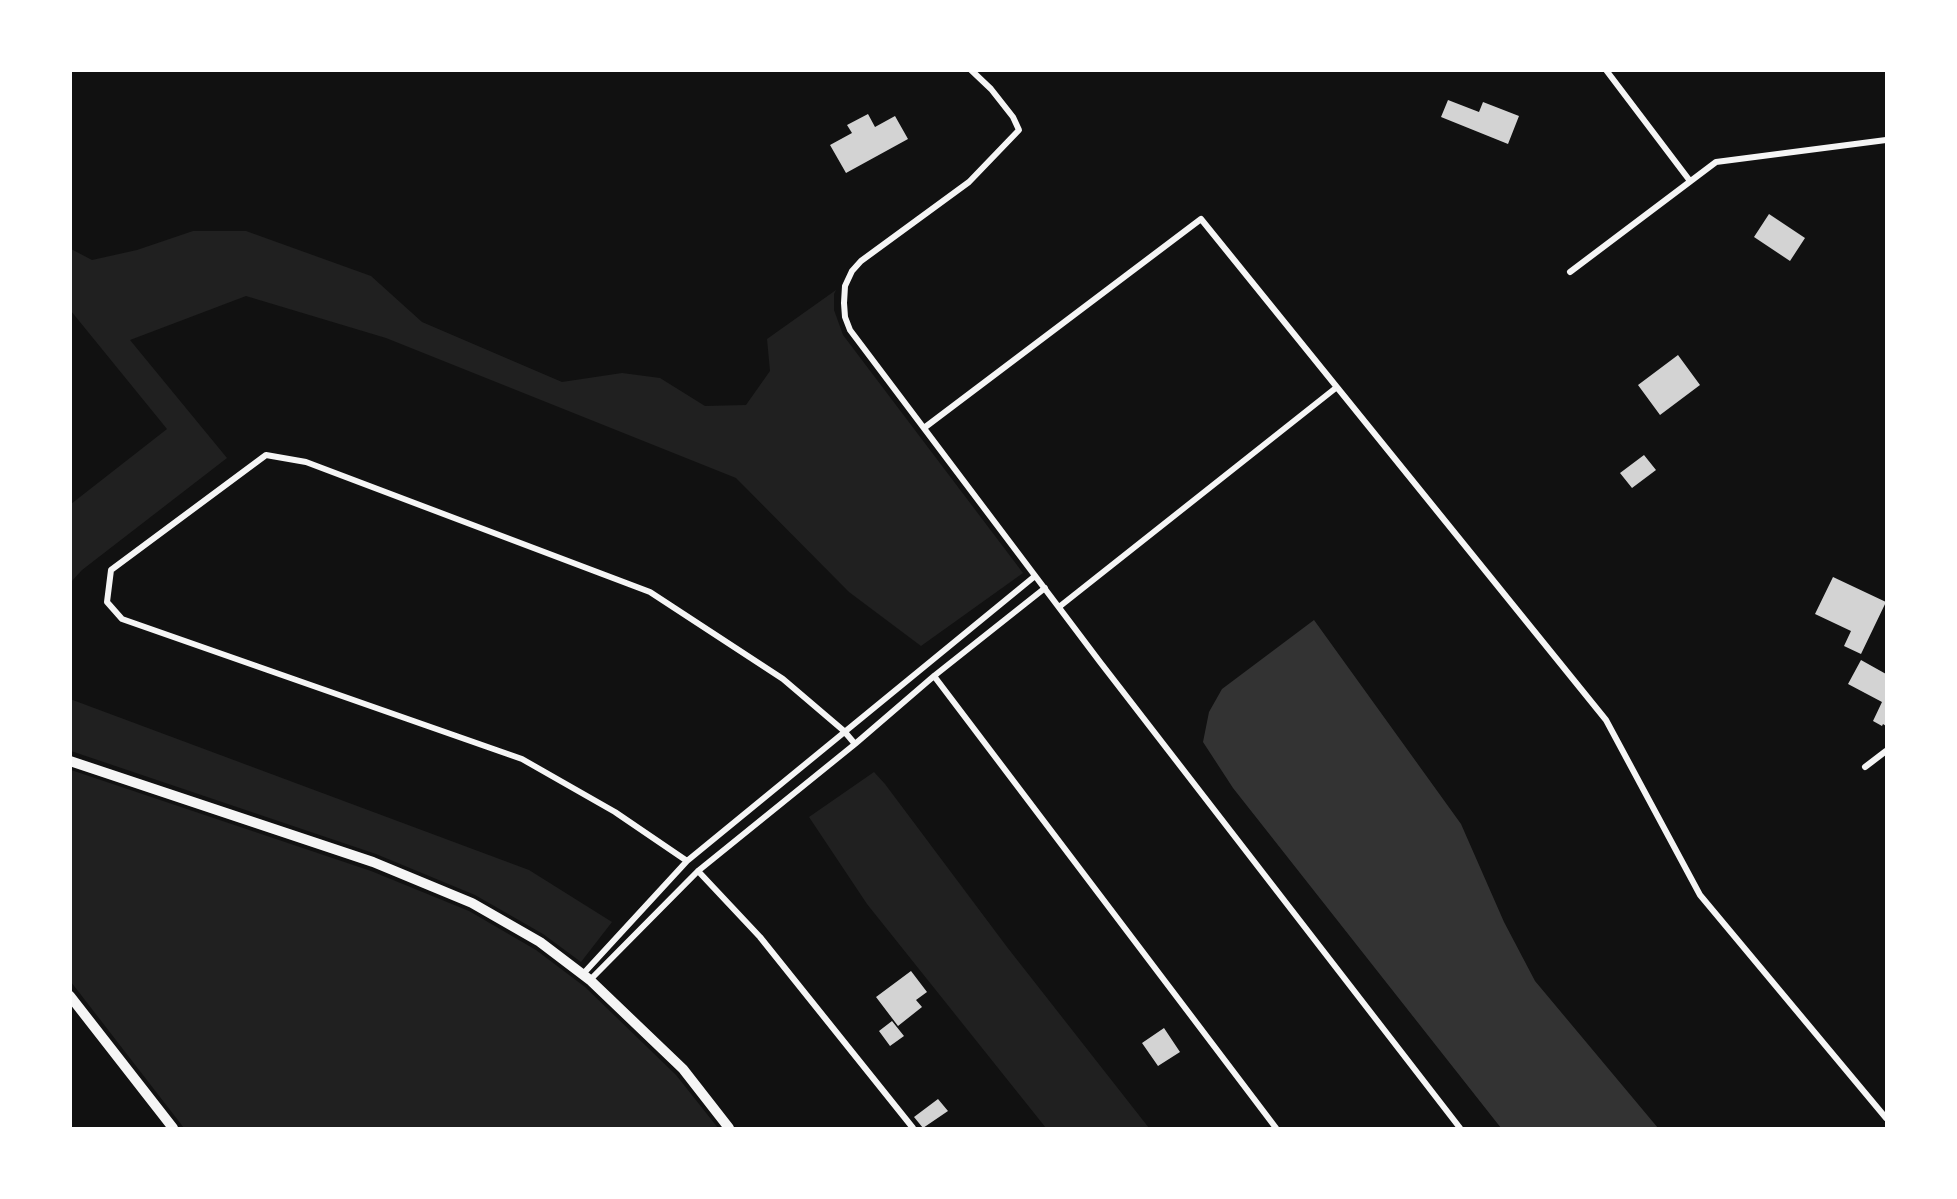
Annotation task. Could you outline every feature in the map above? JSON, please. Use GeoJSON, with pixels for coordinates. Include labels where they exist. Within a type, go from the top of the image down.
{"type":"FeatureCollection","features":[{"type":"Feature","properties":{"kind":"street"},"geometry":{"type":"LineString","coordinates":[[971,70],[982,78],[1018,124],[1019,130],[969,182],[861,261],[852,271],[845,286],[844,303],[845,317],[850,330],[1035,576],[1460,1128]]}},
{"type":"Feature","properties":{"kind":"street"},"geometry":{"type":"LineString","coordinates":[[1606,70],[1690,181]]}},
{"type":"Feature","properties":{"kind":"street"},"geometry":{"type":"LineString","coordinates":[[1570,272],[1716,162],[1887,140]]}},
{"type":"Feature","properties":{"kind":"street"},"geometry":{"type":"LineString","coordinates":[[924,428],[1201,219],[1606,720],[1700,896],[1887,1118]]}},
{"type":"Feature","properties":{"kind":"street"},"geometry":{"type":"LineString","coordinates":[[1059,607],[1337,387]]}},
{"type":"Feature","properties":{"kind":"street"},"geometry":{"type":"LineString","coordinates":[[687,861],[615,812],[522,759],[122,619],[107,603],[111,570],[266,455],[306,462],[650,592],[783,679],[844,731],[855,744]]}},
{"type":"Feature","properties":{"kind":"street"},"geometry":{"type":"LineString","coordinates":[[586,977],[687,861],[1035,576]]}},
{"type":"Feature","properties":{"kind":"street"},"geometry":{"type":"LineString","coordinates":[[586,977],[698,871],[855,744],[934,676],[1045,588]]}},
{"type":"Feature","properties":{"kind":"street"},"geometry":{"type":"LineString","coordinates":[[934,676],[1276,1128]]}},
{"type":"Feature","properties":{"kind":"street"},"geometry":{"type":"LineString","coordinates":[[1865,767],[1887,751]]}},
{"type":"Feature","properties":{"kind":"street"},"geometry":{"type":"LineString","coordinates":[[70,760],[373,862],[472,903],[540,942],[586,977],[682,1069],[729,1128]]}},
{"type":"Feature","properties":{"kind":"street"},"geometry":{"type":"LineString","coordinates":[[698,871],[760,937],[913,1128]]}},
{"type":"Feature","properties":{"kind":"street"},"geometry":{"type":"LineString","coordinates":[[70,996],[172,1128]]}},
{"type":"Feature","properties":{"kind":"shaded area"},"geometry":{"type":"Polygon","coordinates":[[[193,231],[246,231],[371,276],[422,322],[562,382],[622,373],[660,378],[705,406],[746,405],[770,371],[767,339],[836,290],[834,310],[843,335],[1023,573],[921,646],[849,592],[736,478],[386,338],[246,296],[130,340],[227,458],[82,570],[71,582],[71,504],[167,429],[71,311],[71,249],[92,260],[137,250],[193,231]]]}},
{"type":"Feature","properties":{"kind":"shaded area"},"geometry":{"type":"Polygon","coordinates":[[[1314,620],[1461,824],[1504,922],[1535,981],[1658,1128],[1501,1128],[1233,788],[1203,742],[1209,712],[1222,689],[1314,620]]]}},
{"type":"Feature","properties":{"kind":"shaded area"},"geometry":{"type":"Polygon","coordinates":[[[70,699],[529,870],[612,922],[581,962],[543,934],[475,895],[376,854],[71,751],[70,699]]]}},
{"type":"Feature","properties":{"kind":"shaded area"},"geometry":{"type":"Polygon","coordinates":[[[71,770],[371,871],[469,911],[536,950],[585,987],[676,1075],[718,1128],[184,1128],[71,982],[71,770]]]}},
{"type":"Feature","properties":{"kind":"shaded area"},"geometry":{"type":"Polygon","coordinates":[[[874,772],[1149,1128],[1046,1128],[867,904],[809,817],[874,772]]]}},
{"type":"Feature","properties":{"kind":"building"},"geometry":{"type":"Polygon","coordinates":[[[1448,100],[1479,112],[1483,102],[1519,116],[1508,144],[1441,117],[1448,100]]]}},
{"type":"Feature","properties":{"kind":"building"},"geometry":{"type":"Polygon","coordinates":[[[868,114],[875,127],[895,116],[908,139],[846,173],[830,145],[852,133],[847,125],[868,114]]]}},
{"type":"Feature","properties":{"kind":"building"},"geometry":{"type":"Polygon","coordinates":[[[1769,214],[1805,238],[1790,261],[1754,237],[1769,214]]]}},
{"type":"Feature","properties":{"kind":"building"},"geometry":{"type":"Polygon","coordinates":[[[1678,355],[1700,385],[1660,415],[1638,385],[1678,355]]]}},
{"type":"Feature","properties":{"kind":"building"},"geometry":{"type":"Polygon","coordinates":[[[1644,455],[1656,470],[1632,488],[1620,473],[1644,455]]]}},
{"type":"Feature","properties":{"kind":"building"},"geometry":{"type":"Polygon","coordinates":[[[1833,577],[1886,602],[1861,654],[1844,646],[1851,631],[1815,614],[1833,577]]]}},
{"type":"Feature","properties":{"kind":"building"},"geometry":{"type":"Polygon","coordinates":[[[1861,660],[1886,674],[1886,726],[1873,721],[1882,702],[1848,684],[1861,660]]]}},
{"type":"Feature","properties":{"kind":"building"},"geometry":{"type":"Polygon","coordinates":[[[911,971],[927,992],[916,1000],[922,1007],[898,1026],[876,997],[911,971]]]}},
{"type":"Feature","properties":{"kind":"building"},"geometry":{"type":"Polygon","coordinates":[[[892,1021],[904,1036],[890,1046],[879,1031],[892,1021]]]}},
{"type":"Feature","properties":{"kind":"building"},"geometry":{"type":"Polygon","coordinates":[[[1164,1028],[1180,1052],[1158,1066],[1142,1043],[1164,1028]]]}},
{"type":"Feature","properties":{"kind":"building"},"geometry":{"type":"Polygon","coordinates":[[[938,1099],[948,1111],[923,1128],[914,1117],[938,1099]]]}}]}
